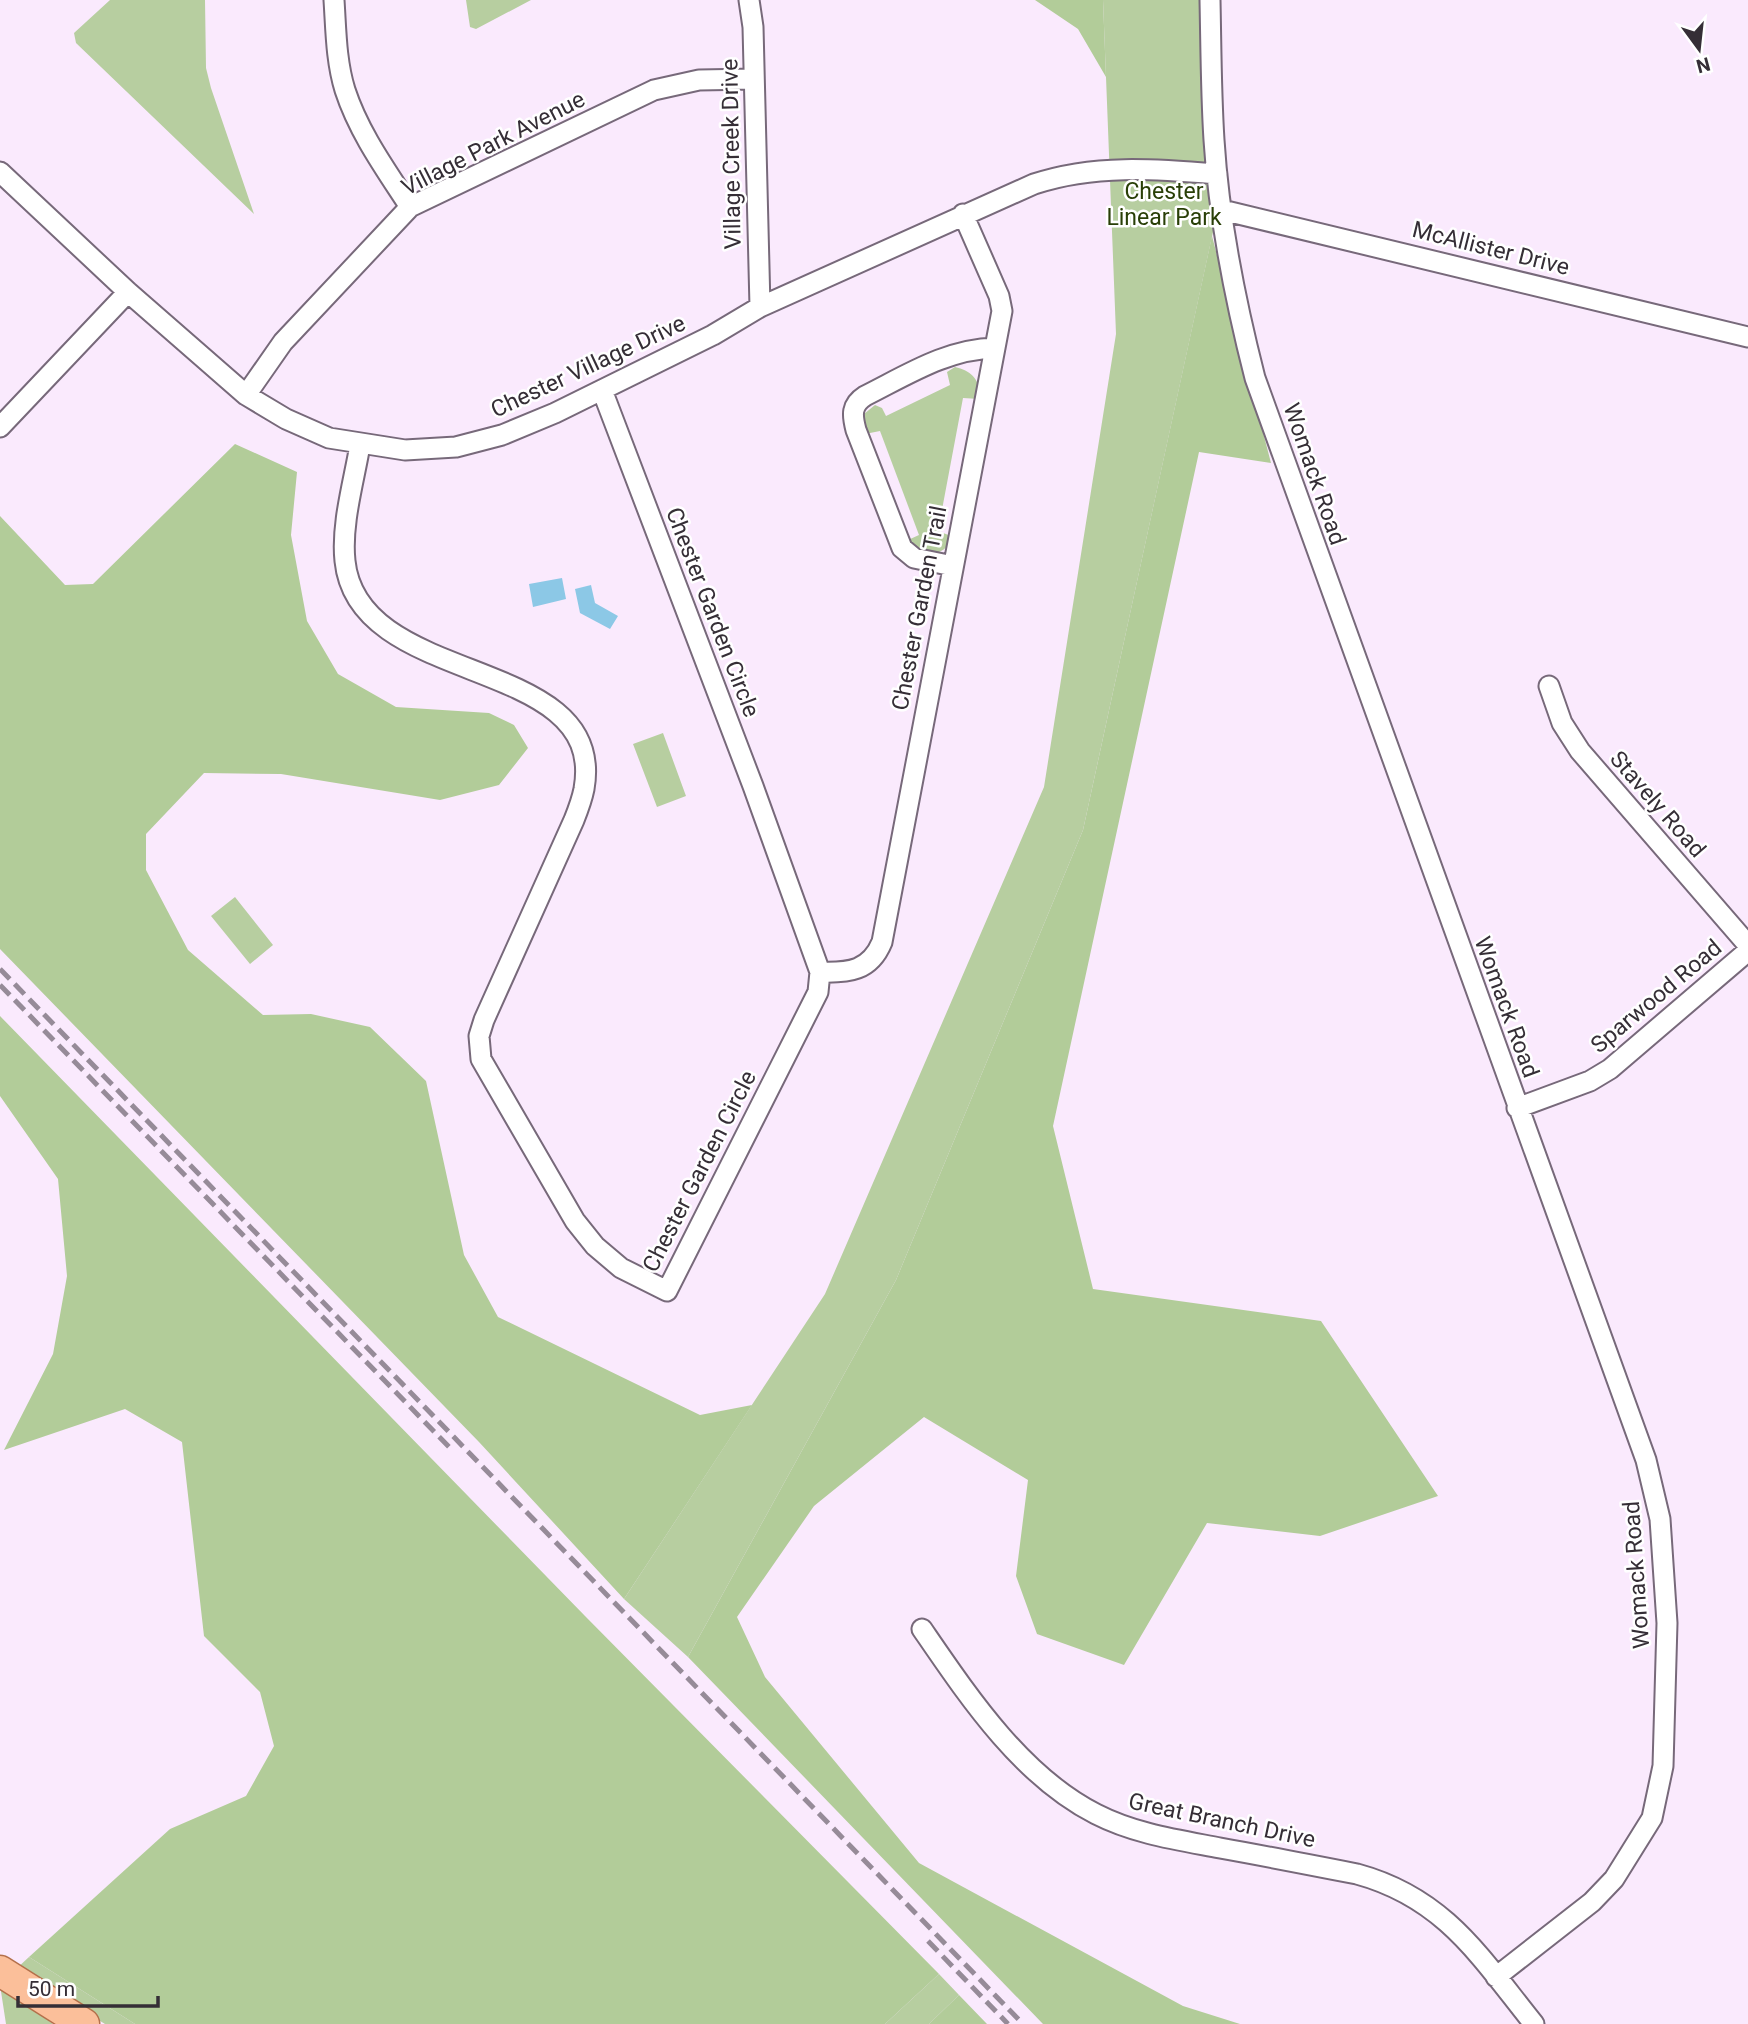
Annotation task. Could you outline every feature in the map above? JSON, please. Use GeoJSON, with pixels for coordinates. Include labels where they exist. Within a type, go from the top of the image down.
{"type":"FeatureCollection","features":[{"type":"Feature","properties":{"kind":"main road"},"geometry":{"type":"LineString","coordinates":[[0,1971],[84,2024]]}},
{"type":"Feature","properties":{"kind":"street"},"geometry":{"type":"LineString","coordinates":[[334,0],[337,54],[345,90],[362,132],[410,208]]}},
{"type":"Feature","properties":{"kind":"street","name":"Village Creek Drive"},"geometry":{"type":"LineString","coordinates":[[749,0],[753,27],[760,307]]}},
{"type":"Feature","properties":{"kind":"street","name":"Womack Road"},"geometry":{"type":"LineString","coordinates":[[1210,0],[1217,174],[1238,313],[1255,378],[1651,1480],[1663,1546],[1668,1650],[1663,1766],[1651,1818],[1642,1838],[1614,1880],[1592,1902],[1496,1977]]}},
{"type":"Feature","properties":{"kind":"street","name":"Village Park Avenue"},"geometry":{"type":"LineString","coordinates":[[246,395],[283,342],[410,208],[654,90],[699,80],[754,79]]}},
{"type":"Feature","properties":{"kind":"street","name":"Chester Village Drive"},"geometry":{"type":"LineString","coordinates":[[0,172],[128,292],[246,395],[286,419],[330,438],[360,445],[405,450],[456,447],[502,435],[602,390],[713,335],[760,307],[1034,184],[1081,171],[1134,169],[1217,174]]}},
{"type":"Feature","properties":{"kind":"street","name":"McAllister Drive"},"geometry":{"type":"LineString","coordinates":[[1222,210],[1385,247],[1748,337]]}},
{"type":"Feature","properties":{"kind":"street","name":"Chester Garden Trail"},"geometry":{"type":"LineString","coordinates":[[820,972],[840,973],[864,966],[876,956],[882,942],[1002,311],[999,296],[963,214]]}},
{"type":"Feature","properties":{"kind":"street"},"geometry":{"type":"LineString","coordinates":[[0,427],[128,292]]}},
{"type":"Feature","properties":{"kind":"street"},"geometry":{"type":"LineString","coordinates":[[953,566],[914,558],[902,548],[856,430],[853,410],[857,402],[865,396],[947,355],[973,349],[995,348]]}},
{"type":"Feature","properties":{"kind":"street","name":"Chester Garden Circle"},"geometry":{"type":"LineString","coordinates":[[360,445],[345,562],[354,592],[372,618],[395,638],[541,700],[565,719],[577,739],[585,763],[584,789],[575,820],[484,1020],[480,1047],[486,1070],[575,1221],[595,1246],[621,1268],[667,1291],[818,992],[820,972],[753,786],[602,390]]}},
{"type":"Feature","properties":{"kind":"street","name":"Stavely Road"},"geometry":{"type":"LineString","coordinates":[[1549,686],[1562,723],[1580,751],[1748,945]]}},
{"type":"Feature","properties":{"kind":"street","name":"Sparwood Road"},"geometry":{"type":"LineString","coordinates":[[1517,1108],[1590,1081],[1610,1069],[1748,951]]}},
{"type":"Feature","properties":{"kind":"street","name":"Great Branch Drive"},"geometry":{"type":"LineString","coordinates":[[922,1629],[978,1711],[1042,1776],[1096,1814],[1159,1836],[1385,1881],[1436,1911],[1463,1936],[1534,2024]]}},
{"type":"Feature","properties":{"kind":"green space"},"geometry":{"type":"Polygon","coordinates":[[[110,0],[205,0],[206,68],[254,214],[76,43],[74,33],[110,0]]]}},
{"type":"Feature","properties":{"kind":"green space"},"geometry":{"type":"Polygon","coordinates":[[[466,0],[531,0],[476,29],[470,27],[466,0]]]}},
{"type":"Feature","properties":{"kind":"green space"},"geometry":{"type":"Polygon","coordinates":[[[1035,0],[1103,0],[1106,77],[1078,29],[1035,0]]]}},
{"type":"Feature","properties":{"kind":"green space","name":"Chester Linear Park"},"geometry":{"type":"Polygon","coordinates":[[[1103,0],[1210,0],[1218,209],[1083,830],[896,1280],[688,1657],[624,1599],[825,1294],[1044,787],[1116,334],[1103,0]]]}},
{"type":"Feature","properties":{"kind":"green space"},"geometry":{"type":"Polygon","coordinates":[[[1212,236],[1271,463],[1199,452],[1053,1126],[1093,1289],[1321,1321],[1438,1496],[1320,1536],[1207,1523],[1124,1665],[1037,1634],[1016,1576],[1028,1480],[924,1417],[814,1506],[737,1617],[765,1677],[919,1863],[1183,2006],[1240,2024],[1043,2024],[688,1657],[896,1280],[1083,830],[1212,236]]]}},
{"type":"Feature","properties":{"kind":"green space"},"geometry":{"type":"Polygon","coordinates":[[[955,367],[974,377],[979,399],[963,398],[938,531],[951,536],[951,541],[939,552],[912,552],[908,540],[919,535],[880,431],[865,434],[864,414],[875,405],[882,408],[886,416],[950,385],[947,372],[955,367]]]}},
{"type":"Feature","properties":{"kind":"green space"},"geometry":{"type":"Polygon","coordinates":[[[235,444],[297,472],[291,535],[307,621],[338,674],[396,707],[489,713],[514,725],[528,748],[499,785],[440,800],[281,774],[204,773],[146,834],[146,870],[188,950],[263,1015],[311,1014],[370,1027],[426,1081],[464,1255],[498,1317],[700,1415],[752,1405],[624,1599],[479,1442],[0,949],[0,516],[65,585],[93,584],[235,444]]]}},
{"type":"Feature","properties":{"kind":"green space"},"geometry":{"type":"Polygon","coordinates":[[[663,733],[686,796],[657,807],[633,744],[663,733]]]}},
{"type":"Feature","properties":{"kind":"green space"},"geometry":{"type":"Polygon","coordinates":[[[235,897],[273,945],[250,964],[211,916],[235,897]]]}},
{"type":"Feature","properties":{"kind":"green space"},"geometry":{"type":"Polygon","coordinates":[[[0,1016],[585,1616],[939,1974],[885,2024],[135,2024],[29,1957],[170,1829],[246,1796],[274,1746],[260,1692],[204,1636],[182,1442],[125,1409],[4,1450],[53,1354],[67,1276],[58,1179],[0,1096],[0,1016]]]}},
{"type":"Feature","properties":{"kind":"green space"},"geometry":{"type":"Polygon","coordinates":[[[29,1957],[135,2024],[105,2024],[16,1969],[29,1957]]]}},
{"type":"Feature","properties":{"kind":"green space"},"geometry":{"type":"Polygon","coordinates":[[[939,1974],[959,1995],[929,2024],[885,2024],[939,1974]]]}},
{"type":"Feature","properties":{"kind":"green space"},"geometry":{"type":"Polygon","coordinates":[[[0,1985],[53,2024],[6,2024],[0,1985]]]}},
{"type":"Feature","properties":{"kind":"green space"},"geometry":{"type":"Polygon","coordinates":[[[959,1995],[987,2024],[929,2024],[959,1995]]]}},
{"type":"Feature","properties":{"kind":"water"},"geometry":{"type":"Polygon","coordinates":[[[562,578],[566,599],[533,607],[529,584],[562,578]]]}},
{"type":"Feature","properties":{"kind":"water"},"geometry":{"type":"Polygon","coordinates":[[[591,585],[595,603],[618,616],[610,629],[580,613],[575,589],[591,585]]]}},
{"type":"Feature","properties":{"kind":"railway"},"geometry":{"type":"LineString","coordinates":[[0,969],[1023,2024]]}},
{"type":"Feature","properties":{"kind":"railway"},"geometry":{"type":"LineString","coordinates":[[0,985],[453,1451]]}},
{"type":"Feature","properties":{"kind":"railway"},"geometry":{"type":"LineString","coordinates":[[928,1941],[1008,2024]]}}]}
